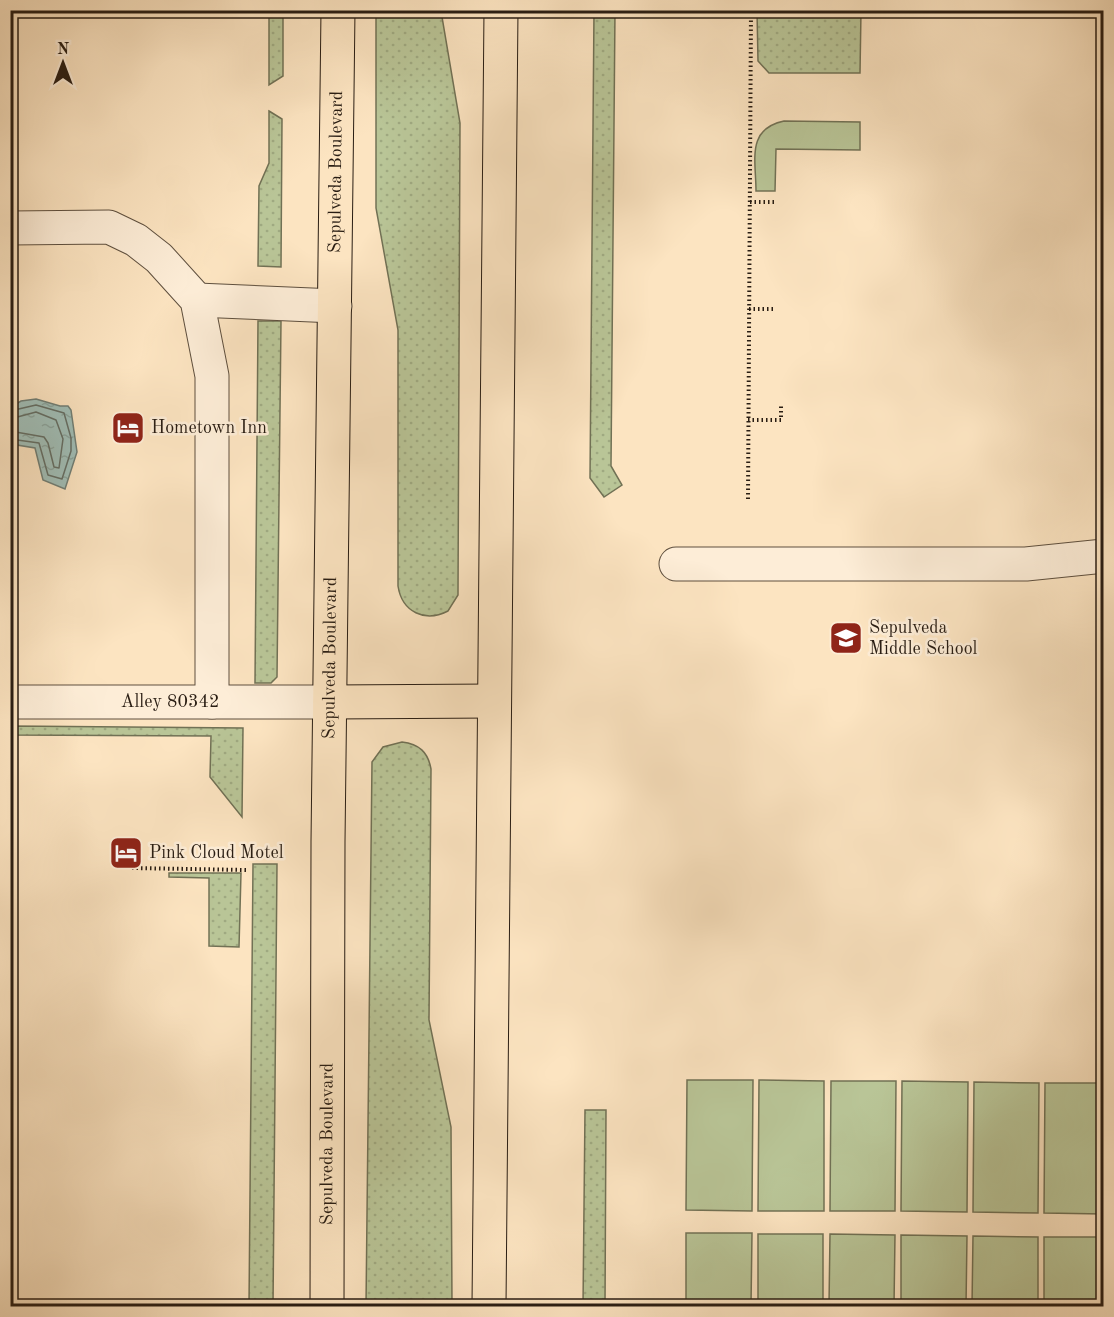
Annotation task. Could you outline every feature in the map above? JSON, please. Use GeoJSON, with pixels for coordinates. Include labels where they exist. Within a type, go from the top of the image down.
{"type":"FeatureCollection","features":[{"type":"Feature","properties":{"kind":"main road","name":"Sepulveda Boulevard"},"geometry":{"type":"LineString","coordinates":[[327,1306],[330,702],[338,10]]}},
{"type":"Feature","properties":{"kind":"main road"},"geometry":{"type":"LineString","coordinates":[[489,1306],[501,10]]}},
{"type":"Feature","properties":{"kind":"main road"},"geometry":{"type":"LineString","coordinates":[[330,702],[494,701]]}},
{"type":"Feature","properties":{"kind":"lane"},"geometry":{"type":"LineString","coordinates":[[10,228],[109,227],[136,240],[159,258],[197,300],[212,376],[212,702]]}},
{"type":"Feature","properties":{"kind":"lane"},"geometry":{"type":"LineString","coordinates":[[197,300],[335,306]]}},
{"type":"Feature","properties":{"kind":"lane"},"geometry":{"type":"LineString","coordinates":[[676,564],[1026,564],[1104,556]]}},
{"type":"Feature","properties":{"kind":"lane","name":"Alley 80342"},"geometry":{"type":"LineString","coordinates":[[10,702],[330,702]]}},
{"type":"Feature","properties":{"kind":"path"},"geometry":{"type":"LineString","coordinates":[[748,499],[751,10]]}},
{"type":"Feature","properties":{"kind":"path"},"geometry":{"type":"LineString","coordinates":[[750,202],[775,202]]}},
{"type":"Feature","properties":{"kind":"path"},"geometry":{"type":"LineString","coordinates":[[749,309],[774,309]]}},
{"type":"Feature","properties":{"kind":"path"},"geometry":{"type":"LineString","coordinates":[[748,420],[781,420],[781,404]]}},
{"type":"Feature","properties":{"kind":"path"},"geometry":{"type":"LineString","coordinates":[[132,868],[246,870]]}},
{"type":"Feature","properties":{"kind":"path"},"geometry":{"type":"LineString","coordinates":[[163,869],[163,877]]}},
{"type":"Feature","properties":{"kind":"green space"},"geometry":{"type":"Polygon","coordinates":[[[269,11],[283,11],[283,76],[269,85],[269,11]]]}},
{"type":"Feature","properties":{"kind":"green space"},"geometry":{"type":"Polygon","coordinates":[[[376,11],[441,11],[460,123],[458,595],[448,611],[431,616],[416,613],[404,603],[398,586],[398,330],[376,208],[376,11]]]}},
{"type":"Feature","properties":{"kind":"green space"},"geometry":{"type":"Polygon","coordinates":[[[594,11],[615,11],[611,466],[622,485],[604,497],[590,478],[594,11]]]}},
{"type":"Feature","properties":{"kind":"green space"},"geometry":{"type":"Polygon","coordinates":[[[757,11],[861,11],[860,73],[769,73],[758,61],[757,11]]]}},
{"type":"Feature","properties":{"kind":"green space"},"geometry":{"type":"Polygon","coordinates":[[[269,111],[282,119],[281,267],[258,266],[259,186],[269,163],[269,111]]]}},
{"type":"Feature","properties":{"kind":"green space"},"geometry":{"type":"Polygon","coordinates":[[[784,121],[860,122],[860,150],[776,149],[775,191],[756,191],[755,157],[758,138],[772,125],[784,121]]]}},
{"type":"Feature","properties":{"kind":"green space"},"geometry":{"type":"Polygon","coordinates":[[[258,321],[281,321],[277,677],[271,683],[255,683],[258,321]]]}},
{"type":"Feature","properties":{"kind":"green space"},"geometry":{"type":"Polygon","coordinates":[[[11,726],[243,728],[242,817],[210,777],[211,736],[11,735],[11,726]]]}},
{"type":"Feature","properties":{"kind":"green space"},"geometry":{"type":"Polygon","coordinates":[[[402,742],[422,750],[428,758],[431,769],[429,1020],[451,1127],[452,1306],[366,1306],[372,762],[383,747],[402,742]]]}},
{"type":"Feature","properties":{"kind":"green space"},"geometry":{"type":"Polygon","coordinates":[[[253,864],[277,864],[273,1306],[249,1306],[253,864]]]}},
{"type":"Feature","properties":{"kind":"green space"},"geometry":{"type":"Polygon","coordinates":[[[169,873],[241,873],[239,947],[209,946],[209,878],[169,877],[169,873]]]}},
{"type":"Feature","properties":{"kind":"green space"},"geometry":{"type":"Polygon","coordinates":[[[687,1080],[753,1080],[752,1211],[686,1210],[687,1080]]]}},
{"type":"Feature","properties":{"kind":"green space"},"geometry":{"type":"Polygon","coordinates":[[[759,1080],[824,1081],[824,1211],[758,1211],[759,1080]]]}},
{"type":"Feature","properties":{"kind":"green space"},"geometry":{"type":"Polygon","coordinates":[[[831,1081],[896,1081],[895,1211],[830,1211],[831,1081]]]}},
{"type":"Feature","properties":{"kind":"green space"},"geometry":{"type":"Polygon","coordinates":[[[902,1081],[968,1082],[967,1212],[901,1211],[902,1081]]]}},
{"type":"Feature","properties":{"kind":"green space"},"geometry":{"type":"Polygon","coordinates":[[[974,1082],[1039,1083],[1038,1213],[973,1212],[974,1082]]]}},
{"type":"Feature","properties":{"kind":"green space"},"geometry":{"type":"Polygon","coordinates":[[[1045,1083],[1103,1083],[1103,1214],[1044,1213],[1045,1083]]]}},
{"type":"Feature","properties":{"kind":"green space"},"geometry":{"type":"Polygon","coordinates":[[[585,1110],[606,1110],[605,1306],[583,1306],[585,1110]]]}},
{"type":"Feature","properties":{"kind":"green space"},"geometry":{"type":"Polygon","coordinates":[[[686,1233],[752,1233],[751,1306],[686,1306],[686,1233]]]}},
{"type":"Feature","properties":{"kind":"green space"},"geometry":{"type":"Polygon","coordinates":[[[758,1234],[823,1234],[823,1306],[758,1306],[758,1234]]]}},
{"type":"Feature","properties":{"kind":"green space"},"geometry":{"type":"Polygon","coordinates":[[[830,1234],[895,1235],[894,1306],[829,1306],[830,1234]]]}},
{"type":"Feature","properties":{"kind":"green space"},"geometry":{"type":"Polygon","coordinates":[[[901,1235],[967,1236],[966,1306],[901,1306],[901,1235]]]}},
{"type":"Feature","properties":{"kind":"green space"},"geometry":{"type":"Polygon","coordinates":[[[973,1236],[1038,1237],[1038,1306],[972,1306],[973,1236]]]}},
{"type":"Feature","properties":{"kind":"green space"},"geometry":{"type":"Polygon","coordinates":[[[1044,1237],[1103,1237],[1103,1306],[1044,1306],[1044,1237]]]}},
{"type":"Feature","properties":{"kind":"water"},"geometry":{"type":"Polygon","coordinates":[[[36,399],[68,406],[71,410],[77,452],[65,489],[43,480],[35,448],[11,444],[11,407],[21,401],[36,399]]]}},
{"type":"Feature","properties":{"kind":"place","name":"Hometown Inn"},"geometry":{"type":"Point","coordinates":[128,428]}},
{"type":"Feature","properties":{"kind":"place","name":"Sepulveda Middle School"},"geometry":{"type":"Point","coordinates":[846,638]}},
{"type":"Feature","properties":{"kind":"place","name":"Pink Cloud Motel"},"geometry":{"type":"Point","coordinates":[126,853]}}]}
